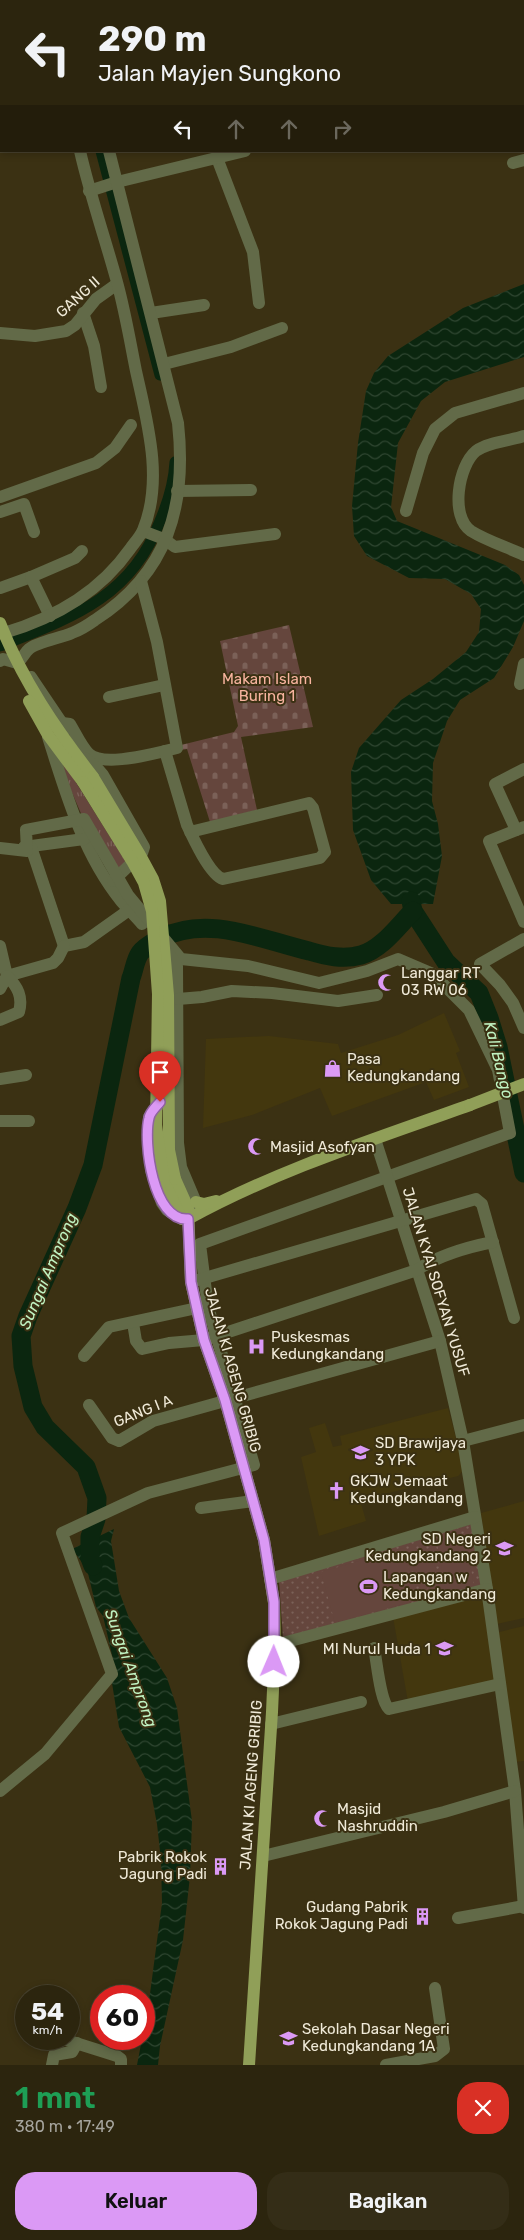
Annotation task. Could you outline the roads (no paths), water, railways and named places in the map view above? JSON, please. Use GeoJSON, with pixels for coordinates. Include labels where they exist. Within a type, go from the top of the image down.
{"type":"FeatureCollection","features":[{"type":"Feature","properties":{"kind":"main road"},"geometry":{"type":"LineString","coordinates":[[2,629],[22,684],[48,736],[85,778]]}},
{"type":"Feature","properties":{"kind":"main road"},"geometry":{"type":"LineString","coordinates":[[14,658],[85,778]]}},
{"type":"Feature","properties":{"kind":"main road","name":"JALAN KI AGENG GRIBIG"},"geometry":{"type":"LineString","coordinates":[[85,778],[140,855],[153,879],[160,901],[168,995],[168,1150],[170,1180],[188,1208],[185,1219],[191,1282],[204,1340],[225,1400],[264,1540],[270,1579],[275,1645],[249,2065]]}},
{"type":"Feature","properties":{"kind":"main road"},"geometry":{"type":"LineString","coordinates":[[185,1219],[198,1207],[524,1084]]}},
{"type":"Feature","properties":{"kind":"street"},"geometry":{"type":"LineString","coordinates":[[2,629],[50,616],[92,591],[111,573],[145,532],[151,498],[152,449],[149,424],[117,284],[80,152]]}},
{"type":"Feature","properties":{"kind":"street"},"geometry":{"type":"LineString","coordinates":[[0,661],[3,659],[24,658],[30,648],[72,634],[117,604],[141,581],[165,540],[178,491],[181,453],[178,423],[151,313],[114,184],[109,152]]}},
{"type":"Feature","properties":{"kind":"street"},"geometry":{"type":"LineString","coordinates":[[91,190],[241,152]]}},
{"type":"Feature","properties":{"kind":"street"},"geometry":{"type":"LineString","coordinates":[[217,158],[253,252],[259,303]]}},
{"type":"Feature","properties":{"kind":"street","name":"GANG II"},"geometry":{"type":"LineString","coordinates":[[0,333],[61,338],[96,299],[117,284]]}},
{"type":"Feature","properties":{"kind":"street"},"geometry":{"type":"LineString","coordinates":[[151,313],[204,305]]}},
{"type":"Feature","properties":{"kind":"street"},"geometry":{"type":"LineString","coordinates":[[83,313],[94,346],[101,387]]}},
{"type":"Feature","properties":{"kind":"street"},"geometry":{"type":"LineString","coordinates":[[164,364],[231,347],[282,328]]}},
{"type":"Feature","properties":{"kind":"street"},"geometry":{"type":"LineString","coordinates":[[406,510],[423,453],[435,429],[455,413],[524,393]]}},
{"type":"Feature","properties":{"kind":"street"},"geometry":{"type":"LineString","coordinates":[[0,497],[96,463],[114,448],[131,425]]}},
{"type":"Feature","properties":{"kind":"street"},"geometry":{"type":"LineString","coordinates":[[524,436],[476,451],[462,476],[458,501],[462,522],[472,531],[524,555]]}},
{"type":"Feature","properties":{"kind":"street"},"geometry":{"type":"LineString","coordinates":[[178,491],[251,490]]}},
{"type":"Feature","properties":{"kind":"street"},"geometry":{"type":"LineString","coordinates":[[0,512],[24,504],[34,532]]}},
{"type":"Feature","properties":{"kind":"street"},"geometry":{"type":"LineString","coordinates":[[145,532],[175,546],[191,546],[276,534]]}},
{"type":"Feature","properties":{"kind":"street"},"geometry":{"type":"LineString","coordinates":[[0,588],[76,558],[82,551]]}},
{"type":"Feature","properties":{"kind":"street"},"geometry":{"type":"LineString","coordinates":[[31,577],[50,616]]}},
{"type":"Feature","properties":{"kind":"street"},"geometry":{"type":"LineString","coordinates":[[62,723],[70,724],[90,755],[98,759],[122,760],[177,748],[157,642],[141,581]]}},
{"type":"Feature","properties":{"kind":"street"},"geometry":{"type":"LineString","coordinates":[[14,658],[32,677],[86,761],[97,768],[103,775],[142,842],[142,853],[109,884]]}},
{"type":"Feature","properties":{"kind":"street"},"geometry":{"type":"LineString","coordinates":[[520,684],[524,664]]}},
{"type":"Feature","properties":{"kind":"street"},"geometry":{"type":"LineString","coordinates":[[109,697],[164,685]]}},
{"type":"Feature","properties":{"kind":"street"},"geometry":{"type":"LineString","coordinates":[[48,736],[68,801],[94,860],[109,884],[174,960],[177,966],[178,1143],[181,1167],[198,1207]]}},
{"type":"Feature","properties":{"kind":"street"},"geometry":{"type":"LineString","coordinates":[[165,751],[190,832],[219,878],[223,879],[320,858],[325,852],[313,808],[309,803],[190,832]]}},
{"type":"Feature","properties":{"kind":"street"},"geometry":{"type":"LineString","coordinates":[[524,769],[496,784],[520,828],[489,841],[524,922]]}},
{"type":"Feature","properties":{"kind":"street"},"geometry":{"type":"LineString","coordinates":[[0,850],[27,851],[26,830],[84,819],[128,895],[181,959],[248,966],[319,983],[367,971],[398,960],[433,974],[469,1010],[498,1070],[510,1133],[200,1244],[208,1307],[254,1466],[148,1492],[62,1533],[112,1674],[45,1754],[0,1790]]}},
{"type":"Feature","properties":{"kind":"street"},"geometry":{"type":"LineString","coordinates":[[0,850],[84,839]]}},
{"type":"Feature","properties":{"kind":"street"},"geometry":{"type":"LineString","coordinates":[[0,989],[7,976],[52,962],[58,958],[64,946],[31,847]]}},
{"type":"Feature","properties":{"kind":"street"},"geometry":{"type":"LineString","coordinates":[[64,946],[72,946],[84,942],[132,913]]}},
{"type":"Feature","properties":{"kind":"street"},"geometry":{"type":"LineString","coordinates":[[524,939],[480,964],[500,985],[513,1003],[524,1028]]}},
{"type":"Feature","properties":{"kind":"street"},"geometry":{"type":"LineString","coordinates":[[0,946],[7,976],[17,987],[21,1000],[20,1008],[16,1015],[0,1020]]}},
{"type":"Feature","properties":{"kind":"street"},"geometry":{"type":"LineString","coordinates":[[178,999],[202,997],[232,991],[264,992],[338,1001],[377,995]]}},
{"type":"Feature","properties":{"kind":"street"},"geometry":{"type":"LineString","coordinates":[[0,1079],[26,1076]]}},
{"type":"Feature","properties":{"kind":"street"},"geometry":{"type":"LineString","coordinates":[[178,1091],[160,1102],[151,1113],[149,1117],[148,1138],[151,1170],[158,1195],[166,1208],[185,1219]]}},
{"type":"Feature","properties":{"kind":"street"},"geometry":{"type":"LineString","coordinates":[[0,1121],[29,1121]]}},
{"type":"Feature","properties":{"kind":"street","name":"JALAN KYAI SOFYAN YUSUF"},"geometry":{"type":"LineString","coordinates":[[376,1139],[440,1341],[463,1441],[487,1590],[522,1846],[524,1907]]}},
{"type":"Feature","properties":{"kind":"street"},"geometry":{"type":"LineString","coordinates":[[191,1282],[476,1199],[482,1204],[514,1318]]}},
{"type":"Feature","properties":{"kind":"street"},"geometry":{"type":"LineString","coordinates":[[133,1322],[136,1341],[142,1349],[169,1343],[204,1340],[417,1270],[425,1264],[493,1242]]}},
{"type":"Feature","properties":{"kind":"street"},"geometry":{"type":"LineString","coordinates":[[84,1356],[108,1328],[197,1308]]}},
{"type":"Feature","properties":{"kind":"street"},"geometry":{"type":"LineString","coordinates":[[225,1400],[440,1341]]}},
{"type":"Feature","properties":{"kind":"street","name":"GANG I A"},"geometry":{"type":"LineString","coordinates":[[89,1405],[112,1438],[117,1441],[149,1422],[225,1400]]}},
{"type":"Feature","properties":{"kind":"street"},"geometry":{"type":"LineString","coordinates":[[463,1441],[524,1425]]}},
{"type":"Feature","properties":{"kind":"street"},"geometry":{"type":"LineString","coordinates":[[201,1508],[253,1501]]}},
{"type":"Feature","properties":{"kind":"street"},"geometry":{"type":"LineString","coordinates":[[270,1579],[475,1517]]}},
{"type":"Feature","properties":{"kind":"street"},"geometry":{"type":"LineString","coordinates":[[275,1645],[487,1590]]}},
{"type":"Feature","properties":{"kind":"street"},"geometry":{"type":"LineString","coordinates":[[374,1648],[383,1695],[386,1706],[389,1709],[500,1684]]}},
{"type":"Feature","properties":{"kind":"street"},"geometry":{"type":"LineString","coordinates":[[271,1724],[361,1702]]}},
{"type":"Feature","properties":{"kind":"street"},"geometry":{"type":"LineString","coordinates":[[263,1856],[444,1812],[514,1791]]}},
{"type":"Feature","properties":{"kind":"street"},"geometry":{"type":"LineString","coordinates":[[458,1918],[524,1907]]}},
{"type":"Feature","properties":{"kind":"street"},"geometry":{"type":"LineString","coordinates":[[386,2065],[435,2056],[444,2049],[435,1988]]}},
{"type":"Feature","properties":{"kind":"street"},"geometry":{"type":"LineString","coordinates":[[80,2044],[117,2056],[121,2059],[121,2065]]}},
{"type":"Feature","properties":{"kind":"street"},"geometry":{"type":"LineString","coordinates":[[52,2065],[54,2056],[72,2052],[73,2050]]}},
{"type":"Feature","properties":{"kind":"water"},"geometry":{"type":"Polygon","coordinates":[[[524,284],[524,357],[445,382],[421,401],[398,443],[391,507],[397,521],[505,565],[519,575],[524,585],[524,621],[513,647],[494,678],[460,700],[447,721],[433,763],[432,801],[438,824],[442,856],[433,904],[391,904],[371,880],[353,830],[351,772],[359,748],[401,700],[433,679],[466,652],[479,632],[481,609],[471,594],[445,579],[409,578],[367,556],[354,536],[352,506],[358,443],[366,391],[374,373],[388,356],[463,308],[524,284]]]}},
{"type":"Feature","properties":{"kind":"water"},"geometry":{"type":"Polygon","coordinates":[[[114,1529],[111,1541],[119,1591],[129,1618],[167,1678],[177,1708],[192,1821],[190,1876],[183,1940],[160,2046],[158,2065],[137,2065],[140,2050],[155,2050],[155,1985],[151,1985],[162,1903],[161,1860],[157,1824],[150,1787],[119,1727],[112,1683],[115,1668],[103,1616],[96,1607],[87,1569],[72,1549],[114,1529]]]}},
{"type":"Feature","properties":{"kind":"waterway"},"geometry":{"type":"LineString","coordinates":[[101,152],[160,375]]}},
{"type":"Feature","properties":{"kind":"waterway"},"geometry":{"type":"LineString","coordinates":[[0,646],[51,625],[96,602],[133,569],[148,547],[163,514],[172,484],[175,462]]}},
{"type":"Feature","properties":{"kind":"waterway","name":"Kali Bango"},"geometry":{"type":"LineString","coordinates":[[411,901],[413,911],[446,962],[479,993],[498,1047],[524,1173]]}},
{"type":"Feature","properties":{"kind":"waterway","name":"Sungai Amprong"},"geometry":{"type":"LineString","coordinates":[[93,1566],[90,1558],[90,1537],[96,1519],[97,1498],[86,1467],[45,1427],[33,1407],[23,1366],[21,1336],[28,1316],[77,1208],[93,1165],[131,978],[138,956],[147,946],[161,938],[179,931],[198,928],[235,931],[328,956],[361,955],[376,948],[413,911]]}},
{"type":"Feature","properties":{"kind":"place","name":"Langgar RT 03 RW 06"},"geometry":{"type":"Point","coordinates":[387,982]}},
{"type":"Feature","properties":{"kind":"place","name":"Pasa Kedungkandang"},"geometry":{"type":"Point","coordinates":[333,1068]}},
{"type":"Feature","properties":{"kind":"place","name":"Masjid Asofyan"},"geometry":{"type":"Point","coordinates":[256,1147]}},
{"type":"Feature","properties":{"kind":"place","name":"Puskesmas Kedungkandang"},"geometry":{"type":"Point","coordinates":[257,1346]}},
{"type":"Feature","properties":{"kind":"place","name":"SD Brawijaya 3 YPK"},"geometry":{"type":"Point","coordinates":[361,1452]}},
{"type":"Feature","properties":{"kind":"place","name":"GKJW Jemaat Kedungkandang"},"geometry":{"type":"Point","coordinates":[336,1490]}},
{"type":"Feature","properties":{"kind":"place","name":"SD Negeri Kedungkandang 2"},"geometry":{"type":"Point","coordinates":[505,1548]}},
{"type":"Feature","properties":{"kind":"place","name":"Lapangan w Kedungkandang"},"geometry":{"type":"Point","coordinates":[369,1586]}},
{"type":"Feature","properties":{"kind":"place","name":"MI Nurul Huda 1"},"geometry":{"type":"Point","coordinates":[445,1649]}},
{"type":"Feature","properties":{"kind":"place","name":"Masjid Nashruddin"},"geometry":{"type":"Point","coordinates":[323,1818]}},
{"type":"Feature","properties":{"kind":"place","name":"Pabrik Rokok Jagung Padi"},"geometry":{"type":"Point","coordinates":[221,1866]}},
{"type":"Feature","properties":{"kind":"place","name":"Gudang Pabrik Rokok Jagung Padi"},"geometry":{"type":"Point","coordinates":[422,1916]}},
{"type":"Feature","properties":{"kind":"place","name":"Sekolah Dasar Negeri Kedungkandang 1A"},"geometry":{"type":"Point","coordinates":[288,2038]}},
{"type":"Feature","properties":{"kind":"park label","name":"Makam Islam Buring 1"},"geometry":{"type":"Point","coordinates":[267,688]}}]}
